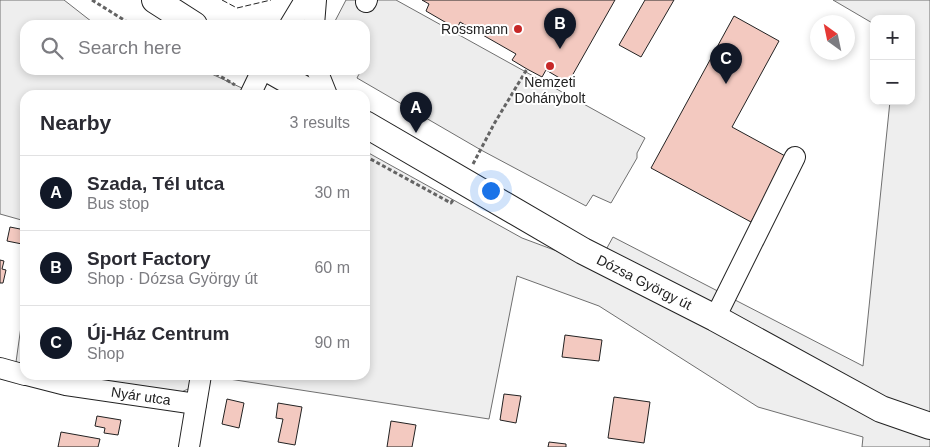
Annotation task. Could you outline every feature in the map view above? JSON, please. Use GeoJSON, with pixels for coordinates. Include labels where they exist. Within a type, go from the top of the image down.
{"type":"FeatureCollection","features":[{"type":"Feature","properties":{"kind":"main road"},"geometry":{"type":"LineString","coordinates":[[155,0],[186,20]]}},
{"type":"Feature","properties":{"kind":"main road"},"geometry":{"type":"LineString","coordinates":[[279,75],[305,90]]}},
{"type":"Feature","properties":{"kind":"main road","name":"Dózsa György út"},"geometry":{"type":"LineString","coordinates":[[370,127],[583,250],[715,318],[881,409],[930,426]]}},
{"type":"Feature","properties":{"kind":"street"},"geometry":{"type":"LineString","coordinates":[[293,20],[305,0]]}},
{"type":"Feature","properties":{"kind":"street"},"geometry":{"type":"LineString","coordinates":[[314,20],[316,0]]}},
{"type":"Feature","properties":{"kind":"street"},"geometry":{"type":"LineString","coordinates":[[252,90],[260,75]]}},
{"type":"Feature","properties":{"kind":"street"},"geometry":{"type":"LineString","coordinates":[[319,75],[324,90]]}},
{"type":"Feature","properties":{"kind":"street"},"geometry":{"type":"LineString","coordinates":[[715,318],[795,157]]}},
{"type":"Feature","properties":{"kind":"street","name":"Nyár utca"},"geometry":{"type":"LineString","coordinates":[[0,368],[20,373]]}},
{"type":"Feature","properties":{"kind":"street","name":"Nyár utca"},"geometry":{"type":"LineString","coordinates":[[46,380],[66,385],[196,404]]}},
{"type":"Feature","properties":{"kind":"street"},"geometry":{"type":"LineString","coordinates":[[189,447],[200,380]]}},
{"type":"Feature","properties":{"kind":"path"},"geometry":{"type":"LineString","coordinates":[[92,0],[124,20]]}},
{"type":"Feature","properties":{"kind":"path"},"geometry":{"type":"LineString","coordinates":[[494,124],[527,69]]}},
{"type":"Feature","properties":{"kind":"path"},"geometry":{"type":"LineString","coordinates":[[218,75],[243,90]]}},
{"type":"Feature","properties":{"kind":"shaded area"},"geometry":{"type":"Polygon","coordinates":[[[0,0],[64,0],[90,20],[20,20],[20,75],[214,75],[246,90],[20,90],[20,220],[0,214],[0,0]]]}},
{"type":"Feature","properties":{"kind":"shaded area"},"geometry":{"type":"Polygon","coordinates":[[[346,0],[396,0],[645,138],[637,153],[637,158],[611,203],[593,195],[586,206],[481,150],[357,78],[358,75],[370,75],[370,20],[336,20],[346,0]]]}},
{"type":"Feature","properties":{"kind":"shaded area"},"geometry":{"type":"Polygon","coordinates":[[[833,0],[930,0],[930,447],[862,447],[863,437],[758,407],[599,306],[517,276],[489,419],[236,380],[370,380],[370,154],[522,238],[597,266],[613,237],[863,366],[890,105],[915,105],[915,15],[870,15],[870,22],[833,0]]]}},
{"type":"Feature","properties":{"kind":"shaded area"},"geometry":{"type":"Polygon","coordinates":[[[20,334],[20,363],[16,362],[20,334]]]}},
{"type":"Feature","properties":{"kind":"shaded area"},"geometry":{"type":"Polygon","coordinates":[[[99,380],[209,380],[172,396],[99,380]]]}},
{"type":"Feature","properties":{"kind":"building"},"geometry":{"type":"Polygon","coordinates":[[[422,0],[615,0],[568,83],[546,70],[542,77],[527,69],[512,60],[516,54],[460,22],[457,29],[426,11],[429,4],[422,0]]]}},
{"type":"Feature","properties":{"kind":"building"},"geometry":{"type":"Polygon","coordinates":[[[645,0],[674,0],[641,57],[619,45],[645,0]]]}},
{"type":"Feature","properties":{"kind":"building"},"geometry":{"type":"Polygon","coordinates":[[[734,16],[779,41],[732,127],[787,157],[751,222],[651,168],[734,16]]]}},
{"type":"Feature","properties":{"kind":"building"},"geometry":{"type":"Polygon","coordinates":[[[10,227],[20,229],[20,244],[7,241],[10,227]]]}},
{"type":"Feature","properties":{"kind":"building"},"geometry":{"type":"Polygon","coordinates":[[[0,260],[4,261],[2,269],[6,270],[3,283],[0,283],[0,260]]]}},
{"type":"Feature","properties":{"kind":"building"},"geometry":{"type":"Polygon","coordinates":[[[565,335],[602,340],[599,361],[562,357],[565,335]]]}},
{"type":"Feature","properties":{"kind":"building"},"geometry":{"type":"Polygon","coordinates":[[[504,394],[521,396],[516,423],[500,420],[504,394]]]}},
{"type":"Feature","properties":{"kind":"building"},"geometry":{"type":"Polygon","coordinates":[[[614,397],[650,402],[644,443],[608,438],[614,397]]]}},
{"type":"Feature","properties":{"kind":"building"},"geometry":{"type":"Polygon","coordinates":[[[227,399],[244,403],[239,428],[222,424],[227,399]]]}},
{"type":"Feature","properties":{"kind":"building"},"geometry":{"type":"Polygon","coordinates":[[[278,403],[302,407],[295,445],[278,442],[283,419],[276,418],[278,403]]]}},
{"type":"Feature","properties":{"kind":"building"},"geometry":{"type":"Polygon","coordinates":[[[97,416],[121,420],[118,435],[104,433],[105,428],[95,426],[97,416]]]}},
{"type":"Feature","properties":{"kind":"building"},"geometry":{"type":"Polygon","coordinates":[[[391,421],[416,425],[412,447],[387,447],[391,421]]]}},
{"type":"Feature","properties":{"kind":"building"},"geometry":{"type":"Polygon","coordinates":[[[61,432],[100,439],[98,447],[58,447],[61,432]]]}},
{"type":"Feature","properties":{"kind":"building"},"geometry":{"type":"Polygon","coordinates":[[[549,442],[566,444],[566,447],[548,447],[549,442]]]}},
{"type":"Feature","properties":{"kind":"fence"},"geometry":{"type":"LineString","coordinates":[[222,0],[237,8],[271,0]]}},
{"type":"Feature","properties":{"kind":"place","name":"Rossmann"},"geometry":{"type":"Point","coordinates":[518,29]}},
{"type":"Feature","properties":{"kind":"place","name":"Sport Factory"},"geometry":{"type":"Point","coordinates":[560,49]}},
{"type":"Feature","properties":{"kind":"place","name":"Nemzeti Dohánybolt"},"geometry":{"type":"Point","coordinates":[550,66]}},
{"type":"Feature","properties":{"kind":"place","name":"Új-Ház Centrum"},"geometry":{"type":"Point","coordinates":[726,84]}},
{"type":"Feature","properties":{"kind":"place","name":"Szada, Tél utca"},"geometry":{"type":"Point","coordinates":[416,133]}}]}
